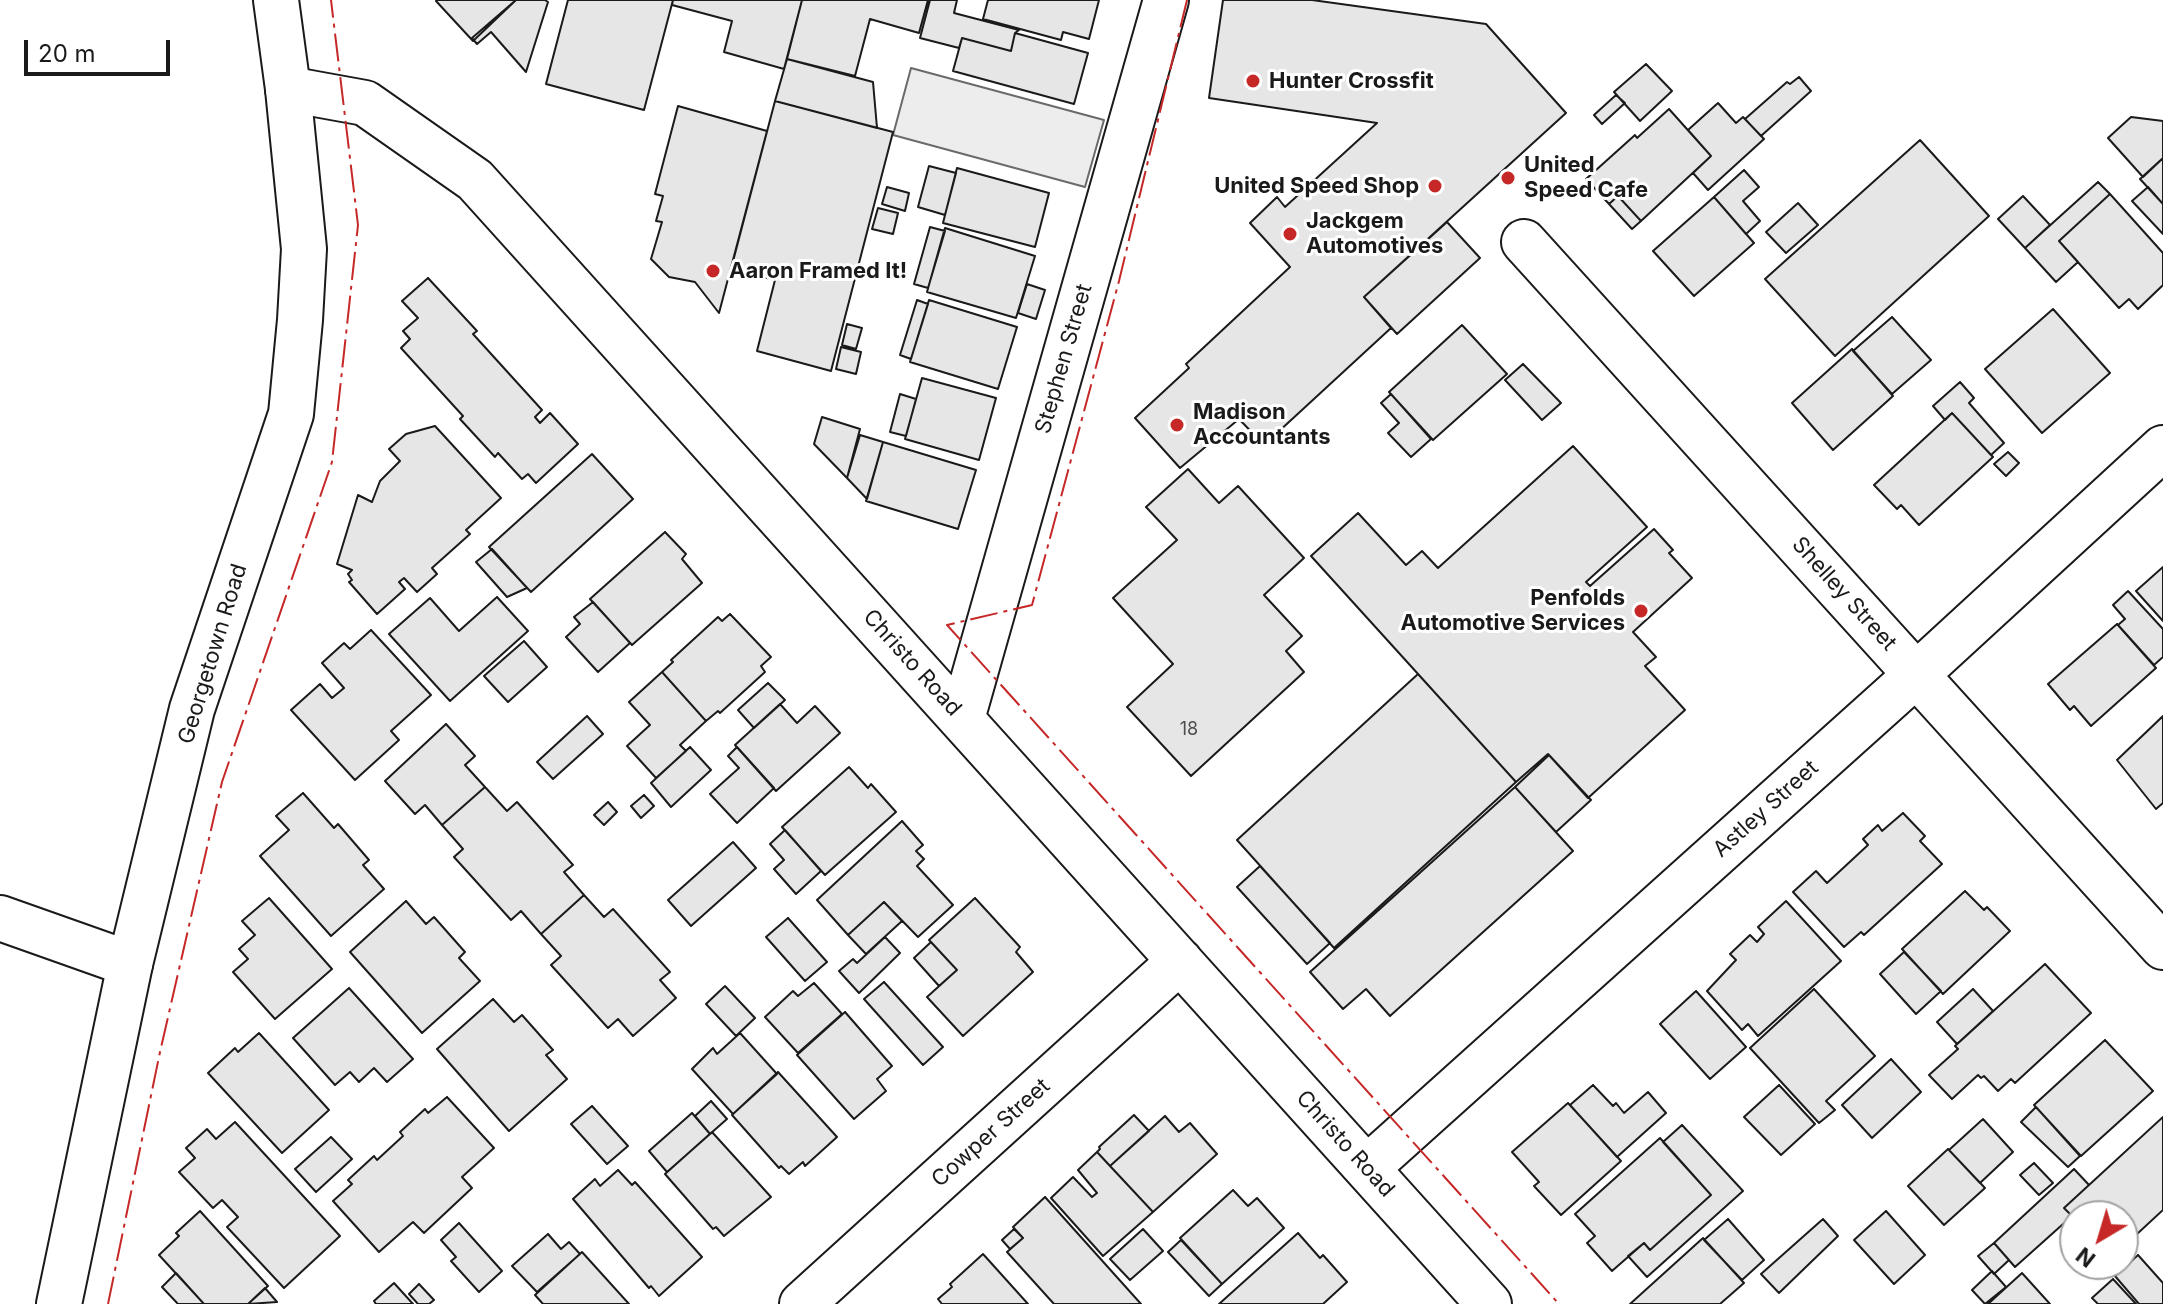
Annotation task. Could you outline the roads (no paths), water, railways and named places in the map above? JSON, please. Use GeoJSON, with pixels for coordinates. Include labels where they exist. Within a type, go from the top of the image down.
{"type":"FeatureCollection","features":[{"type":"Feature","properties":{"kind":"street","name":"Georgetown Road"},"geometry":{"type":"LineString","coordinates":[[59,1304],[130,964],[192,709],[291,414],[304,249],[276,0]]}},
{"type":"Feature","properties":{"kind":"street","name":"Stephen Street"},"geometry":{"type":"LineString","coordinates":[[962,719],[1166,0]]}},
{"type":"Feature","properties":{"kind":"street","name":"Christo Road"},"geometry":{"type":"LineString","coordinates":[[288,89],[365,103],[475,180],[1489,1304]]}},
{"type":"Feature","properties":{"kind":"street","name":"Shelley Street"},"geometry":{"type":"LineString","coordinates":[[1524,242],[2163,947]]}},
{"type":"Feature","properties":{"kind":"street","name":"Astley Street"},"geometry":{"type":"LineString","coordinates":[[1367,1168],[1917,674],[2163,448]]}},
{"type":"Feature","properties":{"kind":"street"},"geometry":{"type":"LineString","coordinates":[[0,918],[130,964]]}},
{"type":"Feature","properties":{"kind":"street","name":"Cowper Street"},"geometry":{"type":"LineString","coordinates":[[802,1304],[1180,961]]}},
{"type":"Feature","properties":{"kind":"place","name":"Hunter Crossfit"},"geometry":{"type":"Point","coordinates":[1253,81]}},
{"type":"Feature","properties":{"kind":"place","name":"United Speed Cafe"},"geometry":{"type":"Point","coordinates":[1508,178]}},
{"type":"Feature","properties":{"kind":"place","name":"United Speed Shop"},"geometry":{"type":"Point","coordinates":[1435,186]}},
{"type":"Feature","properties":{"kind":"place","name":"Jackgem Automotives"},"geometry":{"type":"Point","coordinates":[1290,234]}},
{"type":"Feature","properties":{"kind":"place","name":"Aaron Framed It!"},"geometry":{"type":"Point","coordinates":[713,271]}},
{"type":"Feature","properties":{"kind":"place","name":"Madison Accountants"},"geometry":{"type":"Point","coordinates":[1177,425]}},
{"type":"Feature","properties":{"kind":"place","name":"Penfolds Automotive Services"},"geometry":{"type":"Point","coordinates":[1641,611]}}]}
